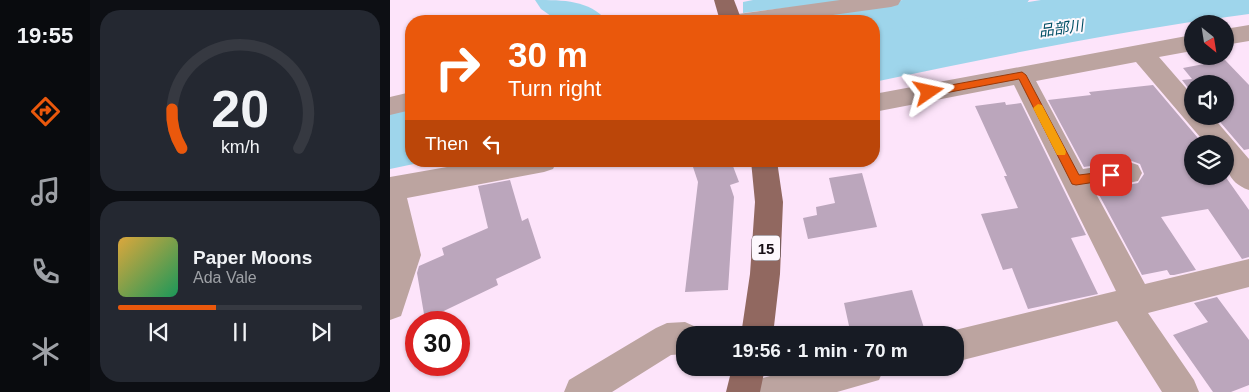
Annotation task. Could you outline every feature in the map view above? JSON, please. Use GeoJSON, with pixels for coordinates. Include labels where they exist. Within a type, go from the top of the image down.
{"type":"FeatureCollection","features":[{"type":"Feature","properties":{"kind":"main road"},"geometry":{"type":"LineString","coordinates":[[724,0],[729,15]]}},
{"type":"Feature","properties":{"kind":"main road","name":"15"},"geometry":{"type":"LineString","coordinates":[[758,326],[765,274],[769,202],[765,167]]}},
{"type":"Feature","properties":{"kind":"main road"},"geometry":{"type":"LineString","coordinates":[[743,392],[747,376]]}},
{"type":"Feature","properties":{"kind":"street"},"geometry":{"type":"LineString","coordinates":[[782,15],[891,0]]}},
{"type":"Feature","properties":{"kind":"street"},"geometry":{"type":"LineString","coordinates":[[1234,36],[1249,33]]}},
{"type":"Feature","properties":{"kind":"street"},"geometry":{"type":"LineString","coordinates":[[880,102],[1184,45]]}},
{"type":"Feature","properties":{"kind":"street"},"geometry":{"type":"LineString","coordinates":[[1142,53],[1184,102]]}},
{"type":"Feature","properties":{"kind":"street"},"geometry":{"type":"LineString","coordinates":[[1022,75],[1076,181],[1131,302],[1182,392]]}},
{"type":"Feature","properties":{"kind":"street"},"geometry":{"type":"LineString","coordinates":[[390,106],[405,102]]}},
{"type":"Feature","properties":{"kind":"street"},"geometry":{"type":"LineString","coordinates":[[1205,125],[1213,135]]}},
{"type":"Feature","properties":{"kind":"street"},"geometry":{"type":"LineString","coordinates":[[1234,160],[1249,179]]}},
{"type":"Feature","properties":{"kind":"street"},"geometry":{"type":"LineString","coordinates":[[390,304],[406,255],[390,189],[511,167]]}},
{"type":"Feature","properties":{"kind":"street"},"geometry":{"type":"LineString","coordinates":[[1076,181],[1129,173]]}},
{"type":"Feature","properties":{"kind":"street"},"geometry":{"type":"LineString","coordinates":[[964,344],[1249,273]]}},
{"type":"Feature","properties":{"kind":"street"},"geometry":{"type":"LineString","coordinates":[[581,392],[667,339],[676,338]]}},
{"type":"Feature","properties":{"kind":"street"},"geometry":{"type":"LineString","coordinates":[[768,392],[834,376]]}},
{"type":"Feature","properties":{"kind":"water"},"geometry":{"type":"Polygon","coordinates":[[[753,0],[856,0],[743,13],[743,2],[753,0]]]}},
{"type":"Feature","properties":{"kind":"water","name":"品部川"},"geometry":{"type":"Polygon","coordinates":[[[1041,0],[1249,0],[1249,14],[1234,16],[1184,15],[1184,23],[1014,53],[880,81],[880,26],[1041,0]]]}},
{"type":"Feature","properties":{"kind":"water"},"geometry":{"type":"Polygon","coordinates":[[[405,110],[405,166],[390,169],[390,114],[405,110]]]}},
{"type":"Feature","properties":{"kind":"building"},"geometry":{"type":"Polygon","coordinates":[[[1199,65],[1230,65],[1249,85],[1249,149],[1244,150],[1234,138],[1234,135],[1231,135],[1223,125],[1234,125],[1234,75],[1189,75],[1183,68],[1199,65]]]}},
{"type":"Feature","properties":{"kind":"building"},"geometry":{"type":"Polygon","coordinates":[[[1153,85],[1184,122],[1184,125],[1187,125],[1195,135],[1184,135],[1184,185],[1231,185],[1249,210],[1249,257],[1242,259],[1208,209],[1161,217],[1196,270],[1174,275],[1170,275],[1167,270],[1142,275],[1097,191],[1138,183],[1144,174],[1140,164],[1129,160],[1084,167],[1048,100],[1091,95],[1089,92],[1153,85]]]}},
{"type":"Feature","properties":{"kind":"building"},"geometry":{"type":"Polygon","coordinates":[[[1005,102],[1006,105],[1021,103],[1086,235],[1071,238],[1098,294],[1028,309],[1012,268],[1003,270],[981,214],[1018,208],[1004,176],[1007,176],[975,106],[1005,102]]]}},
{"type":"Feature","properties":{"kind":"building"},"geometry":{"type":"Polygon","coordinates":[[[693,167],[733,167],[739,182],[730,185],[734,197],[728,290],[685,292],[698,182],[693,167]]]}},
{"type":"Feature","properties":{"kind":"building"},"geometry":{"type":"Polygon","coordinates":[[[862,173],[877,227],[808,239],[803,218],[817,215],[816,207],[835,203],[829,178],[862,173]]]}},
{"type":"Feature","properties":{"kind":"building"},"geometry":{"type":"Polygon","coordinates":[[[510,180],[522,221],[528,218],[541,258],[496,279],[498,285],[444,311],[423,311],[417,273],[419,266],[444,255],[442,248],[488,228],[478,186],[510,180]]]}},
{"type":"Feature","properties":{"kind":"building"},"geometry":{"type":"Polygon","coordinates":[[[912,290],[923,326],[849,326],[844,303],[912,290]]]}},
{"type":"Feature","properties":{"kind":"building"},"geometry":{"type":"Polygon","coordinates":[[[1217,297],[1249,340],[1249,385],[1231,392],[1213,392],[1173,335],[1208,322],[1194,303],[1217,297]]]}},
{"type":"Feature","properties":{"kind":"waterway"},"geometry":{"type":"LineString","coordinates":[[555,0],[577,15]]}},
{"type":"Feature","properties":{"kind":"waterway"},"geometry":{"type":"LineString","coordinates":[[880,17],[1009,0]]}},
{"type":"Feature","properties":{"kind":"slow traffic"},"geometry":{"type":"LineString","coordinates":[[1038,108],[1061,152]]}},
{"type":"Feature","properties":{"kind":"route"},"geometry":{"type":"LineString","coordinates":[[929,92],[1022,75],[1076,181],[1111,175]]}}]}
